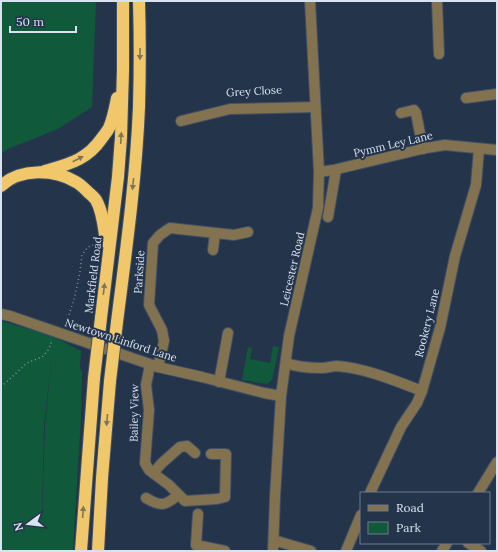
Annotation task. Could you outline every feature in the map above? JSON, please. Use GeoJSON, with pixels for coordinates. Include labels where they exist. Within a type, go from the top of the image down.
{"type":"FeatureCollection","features":[{"type":"Feature","properties":{"kind":"highway","name":"Markfield Road"},"geometry":{"type":"LineString","coordinates":[[81,551],[94,378],[118,177],[123,70],[123,1]]}},
{"type":"Feature","properties":{"kind":"highway"},"geometry":{"type":"LineString","coordinates":[[98,551],[110,381],[116,322],[126,252],[139,108],[139,1]]}},
{"type":"Feature","properties":{"kind":"highway"},"geometry":{"type":"LineString","coordinates":[[42,172],[65,166],[79,160],[91,152],[100,142],[109,128],[123,70]]}},
{"type":"Feature","properties":{"kind":"highway"},"geometry":{"type":"LineString","coordinates":[[1,186],[7,181],[30,172],[42,172],[77,182],[96,200],[103,219],[108,260]]}},
{"type":"Feature","properties":{"kind":"street","name":"Leicester Road"},"geometry":{"type":"LineString","coordinates":[[273,546],[281,396],[289,336],[318,208],[319,172],[310,1]]}},
{"type":"Feature","properties":{"kind":"street"},"geometry":{"type":"LineString","coordinates":[[437,1],[439,54]]}},
{"type":"Feature","properties":{"kind":"street"},"geometry":{"type":"LineString","coordinates":[[466,98],[497,94]]}},
{"type":"Feature","properties":{"kind":"street","name":"Grey Close"},"geometry":{"type":"LineString","coordinates":[[196,110],[228,104],[315,104]]}},
{"type":"Feature","properties":{"kind":"street"},"geometry":{"type":"LineString","coordinates":[[181,121],[230,110],[315,104]]}},
{"type":"Feature","properties":{"kind":"street"},"geometry":{"type":"LineString","coordinates":[[401,113],[414,110],[416,113],[422,149]]}},
{"type":"Feature","properties":{"kind":"street","name":"Pymm Ley Lane"},"geometry":{"type":"LineString","coordinates":[[319,172],[336,170],[422,149],[445,145],[497,150]]}},
{"type":"Feature","properties":{"kind":"street","name":"Rookery Lane"},"geometry":{"type":"LineString","coordinates":[[370,492],[401,427],[417,403],[422,391],[440,328],[456,256],[476,186],[479,149]]}},
{"type":"Feature","properties":{"kind":"street"},"geometry":{"type":"LineString","coordinates":[[328,217],[336,170]]}},
{"type":"Feature","properties":{"kind":"street","name":"Parkside"},"geometry":{"type":"LineString","coordinates":[[154,366],[164,341],[162,330],[149,305],[153,243],[160,235],[170,228],[234,235],[248,232]]}},
{"type":"Feature","properties":{"kind":"street"},"geometry":{"type":"LineString","coordinates":[[213,250],[215,233]]}},
{"type":"Feature","properties":{"kind":"street","name":"Newtown Linford Lane"},"geometry":{"type":"LineString","coordinates":[[1,314],[59,332],[154,366],[281,396]]}},
{"type":"Feature","properties":{"kind":"street"},"geometry":{"type":"LineString","coordinates":[[219,382],[228,334]]}},
{"type":"Feature","properties":{"kind":"street"},"geometry":{"type":"LineString","coordinates":[[286,363],[294,366],[323,368],[335,366],[348,367],[376,374],[422,391]]}},
{"type":"Feature","properties":{"kind":"street","name":"Bailey View"},"geometry":{"type":"LineString","coordinates":[[154,366],[146,385],[149,410],[145,463],[149,470],[169,485],[181,498]]}},
{"type":"Feature","properties":{"kind":"street"},"geometry":{"type":"LineString","coordinates":[[153,473],[180,447],[187,446],[195,453]]}},
{"type":"Feature","properties":{"kind":"street"},"geometry":{"type":"LineString","coordinates":[[146,498],[154,503],[164,504],[181,498],[217,499],[225,497],[226,454],[211,454]]}},
{"type":"Feature","properties":{"kind":"street"},"geometry":{"type":"LineString","coordinates":[[479,492],[497,462]]}},
{"type":"Feature","properties":{"kind":"street"},"geometry":{"type":"LineString","coordinates":[[198,514],[196,545],[225,551]]}},
{"type":"Feature","properties":{"kind":"street"},"geometry":{"type":"LineString","coordinates":[[346,551],[360,517]]}},
{"type":"Feature","properties":{"kind":"street"},"geometry":{"type":"LineString","coordinates":[[273,546],[280,542],[311,551]]}},
{"type":"Feature","properties":{"kind":"street"},"geometry":{"type":"LineString","coordinates":[[470,544],[481,551]]}},
{"type":"Feature","properties":{"kind":"path"},"geometry":{"type":"LineString","coordinates":[[1,387],[27,363],[42,357],[49,349],[74,300],[82,255],[88,247],[98,243]]}},
{"type":"Feature","properties":{"kind":"green space"},"geometry":{"type":"Polygon","coordinates":[[[1,1],[96,1],[92,107],[58,129],[8,149],[1,154],[1,1]]]}},
{"type":"Feature","properties":{"kind":"green space"},"geometry":{"type":"Polygon","coordinates":[[[1,321],[54,337],[81,351],[81,417],[73,551],[41,551],[1,551],[1,321]],[[52,352],[44,427],[41,551],[45,426],[52,352]]]}},
{"type":"Feature","properties":{"kind":"green space"},"geometry":{"type":"Polygon","coordinates":[[[273,346],[279,347],[272,380],[267,384],[242,380],[248,347],[252,348],[250,359],[270,363],[273,346]]]}}]}
